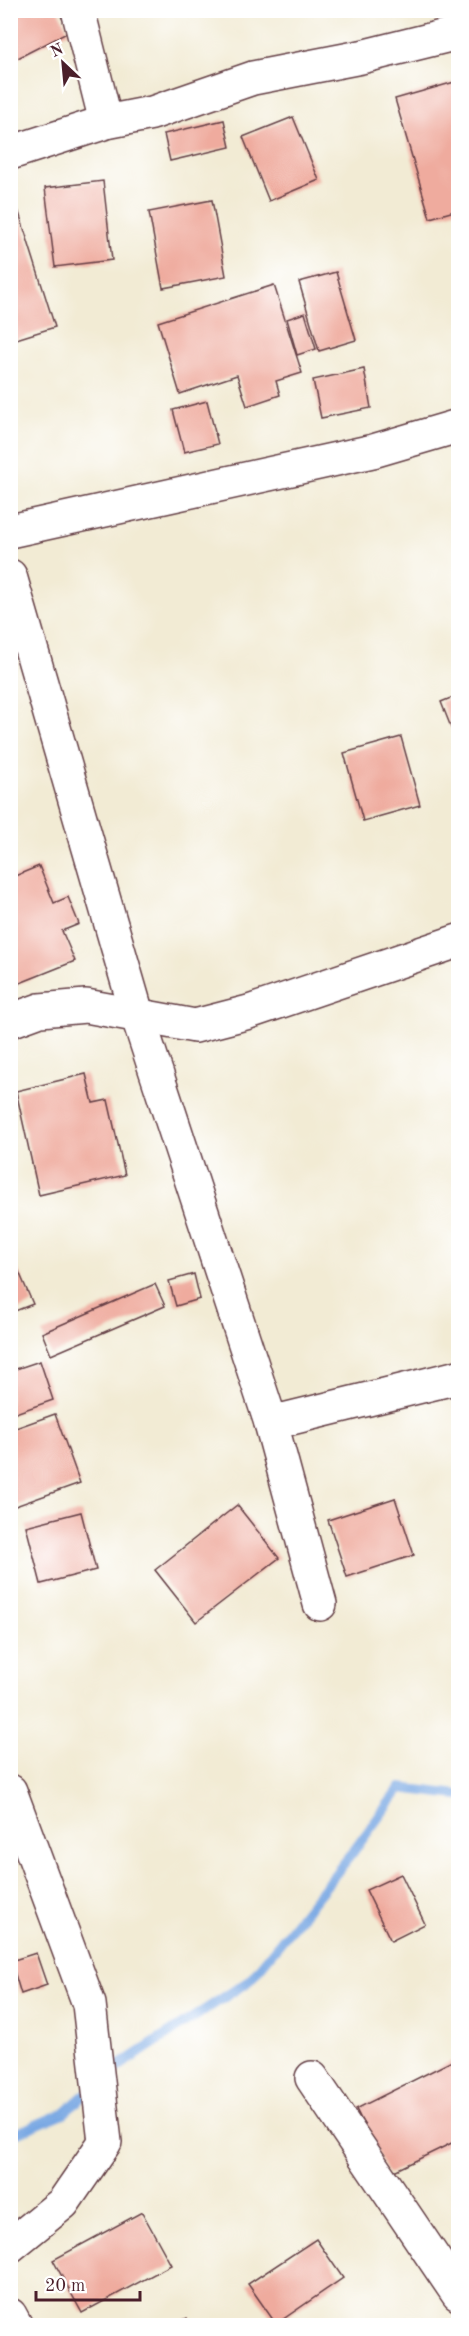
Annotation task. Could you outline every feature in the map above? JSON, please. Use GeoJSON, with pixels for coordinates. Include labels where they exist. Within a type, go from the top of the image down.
{"type":"FeatureCollection","features":[{"type":"Feature","properties":{"kind":"street"},"geometry":{"type":"LineString","coordinates":[[78,10],[106,122]]}},
{"type":"Feature","properties":{"kind":"street"},"geometry":{"type":"LineString","coordinates":[[10,153],[106,122],[152,113],[253,78],[361,57],[459,33]]}},
{"type":"Feature","properties":{"kind":"street"},"geometry":{"type":"LineString","coordinates":[[10,531],[373,451],[459,426]]}},
{"type":"Feature","properties":{"kind":"street"},"geometry":{"type":"LineString","coordinates":[[10,576],[137,1014],[271,1423],[320,1604]]}},
{"type":"Feature","properties":{"kind":"street"},"geometry":{"type":"LineString","coordinates":[[10,1021],[40,1010],[86,1005],[195,1026],[249,1012],[459,941]]}},
{"type":"Feature","properties":{"kind":"street"},"geometry":{"type":"LineString","coordinates":[[271,1423],[459,1377]]}},
{"type":"Feature","properties":{"kind":"street"},"geometry":{"type":"LineString","coordinates":[[10,1791],[89,2004],[105,2142],[63,2203],[10,2246]]}},
{"type":"Feature","properties":{"kind":"street"},"geometry":{"type":"LineString","coordinates":[[312,2078],[459,2294]]}},
{"type":"Feature","properties":{"kind":"street"},"geometry":{"type":"LineString","coordinates":[[10,2315],[16,2325]]}},
{"type":"Feature","properties":{"kind":"building"},"geometry":{"type":"Polygon","coordinates":[[[10,10],[58,10],[69,32],[10,62],[10,10]]]}},
{"type":"Feature","properties":{"kind":"building"},"geometry":{"type":"Polygon","coordinates":[[[458,81],[458,210],[430,218],[395,99],[458,81]]]}},
{"type":"Feature","properties":{"kind":"building"},"geometry":{"type":"Polygon","coordinates":[[[293,117],[319,180],[269,201],[243,137],[293,117]]]}},
{"type":"Feature","properties":{"kind":"building"},"geometry":{"type":"Polygon","coordinates":[[[224,120],[230,147],[170,161],[164,134],[224,120]]]}},
{"type":"Feature","properties":{"kind":"building"},"geometry":{"type":"Polygon","coordinates":[[[103,181],[112,260],[55,267],[45,188],[103,181]]]}},
{"type":"Feature","properties":{"kind":"building"},"geometry":{"type":"Polygon","coordinates":[[[15,200],[55,327],[10,341],[10,202],[15,200]]]}},
{"type":"Feature","properties":{"kind":"building"},"geometry":{"type":"Polygon","coordinates":[[[212,200],[226,276],[163,288],[149,212],[212,200]]]}},
{"type":"Feature","properties":{"kind":"building"},"geometry":{"type":"Polygon","coordinates":[[[336,272],[356,340],[319,351],[299,282],[336,272]]]}},
{"type":"Feature","properties":{"kind":"building"},"geometry":{"type":"Polygon","coordinates":[[[274,285],[302,373],[276,381],[280,395],[247,406],[237,375],[180,394],[158,322],[274,285]]]}},
{"type":"Feature","properties":{"kind":"building"},"geometry":{"type":"Polygon","coordinates":[[[305,313],[316,349],[297,355],[287,319],[305,313]]]}},
{"type":"Feature","properties":{"kind":"building"},"geometry":{"type":"Polygon","coordinates":[[[364,369],[371,408],[321,418],[313,380],[364,369]]]}},
{"type":"Feature","properties":{"kind":"building"},"geometry":{"type":"Polygon","coordinates":[[[207,401],[218,444],[184,452],[173,410],[207,401]]]}},
{"type":"Feature","properties":{"kind":"building"},"geometry":{"type":"Polygon","coordinates":[[[458,695],[458,745],[441,702],[458,695]]]}},
{"type":"Feature","properties":{"kind":"building"},"geometry":{"type":"Polygon","coordinates":[[[401,737],[420,805],[363,821],[344,753],[401,737]]]}},
{"type":"Feature","properties":{"kind":"building"},"geometry":{"type":"Polygon","coordinates":[[[39,866],[54,903],[68,897],[79,924],[62,931],[75,961],[15,985],[10,974],[10,878],[39,866]]]}},
{"type":"Feature","properties":{"kind":"building"},"geometry":{"type":"Polygon","coordinates":[[[86,1074],[93,1103],[108,1100],[125,1175],[39,1195],[16,1091],[86,1074]]]}},
{"type":"Feature","properties":{"kind":"building"},"geometry":{"type":"Polygon","coordinates":[[[10,1251],[33,1304],[10,1313],[10,1251]]]}},
{"type":"Feature","properties":{"kind":"building"},"geometry":{"type":"Polygon","coordinates":[[[194,1274],[200,1299],[176,1306],[169,1281],[194,1274]]]}},
{"type":"Feature","properties":{"kind":"building"},"geometry":{"type":"Polygon","coordinates":[[[155,1284],[165,1306],[51,1355],[42,1333],[155,1284]]]}},
{"type":"Feature","properties":{"kind":"building"},"geometry":{"type":"Polygon","coordinates":[[[40,1361],[53,1400],[10,1415],[10,1371],[40,1361]]]}},
{"type":"Feature","properties":{"kind":"building"},"geometry":{"type":"Polygon","coordinates":[[[55,1414],[80,1483],[10,1508],[10,1430],[55,1414]]]}},
{"type":"Feature","properties":{"kind":"building"},"geometry":{"type":"Polygon","coordinates":[[[395,1498],[414,1555],[347,1577],[328,1520],[395,1498]]]}},
{"type":"Feature","properties":{"kind":"building"},"geometry":{"type":"Polygon","coordinates":[[[237,1505],[279,1558],[196,1622],[155,1570],[237,1505]]]}},
{"type":"Feature","properties":{"kind":"building"},"geometry":{"type":"Polygon","coordinates":[[[81,1512],[96,1570],[41,1584],[26,1526],[81,1512]]]}},
{"type":"Feature","properties":{"kind":"building"},"geometry":{"type":"Polygon","coordinates":[[[401,1874],[425,1924],[391,1941],[366,1890],[401,1874]]]}},
{"type":"Feature","properties":{"kind":"building"},"geometry":{"type":"Polygon","coordinates":[[[36,1953],[47,1985],[21,1994],[11,1961],[36,1953]]]}},
{"type":"Feature","properties":{"kind":"building"},"geometry":{"type":"Polygon","coordinates":[[[458,2058],[458,2140],[388,2174],[356,2109],[458,2058]]]}},
{"type":"Feature","properties":{"kind":"building"},"geometry":{"type":"Polygon","coordinates":[[[142,2212],[171,2265],[82,2313],[53,2260],[142,2212]]]}},
{"type":"Feature","properties":{"kind":"building"},"geometry":{"type":"Polygon","coordinates":[[[316,2239],[343,2278],[276,2324],[248,2284],[316,2239]]]}},
{"type":"Feature","properties":{"kind":"building"},"geometry":{"type":"Polygon","coordinates":[[[187,2318],[190,2326],[172,2326],[187,2318]]]}},
{"type":"Feature","properties":{"kind":"waterway"},"geometry":{"type":"LineString","coordinates":[[10,2136],[64,2113],[113,2070],[249,1981],[353,1852],[400,1788],[458,1795]]}}]}
